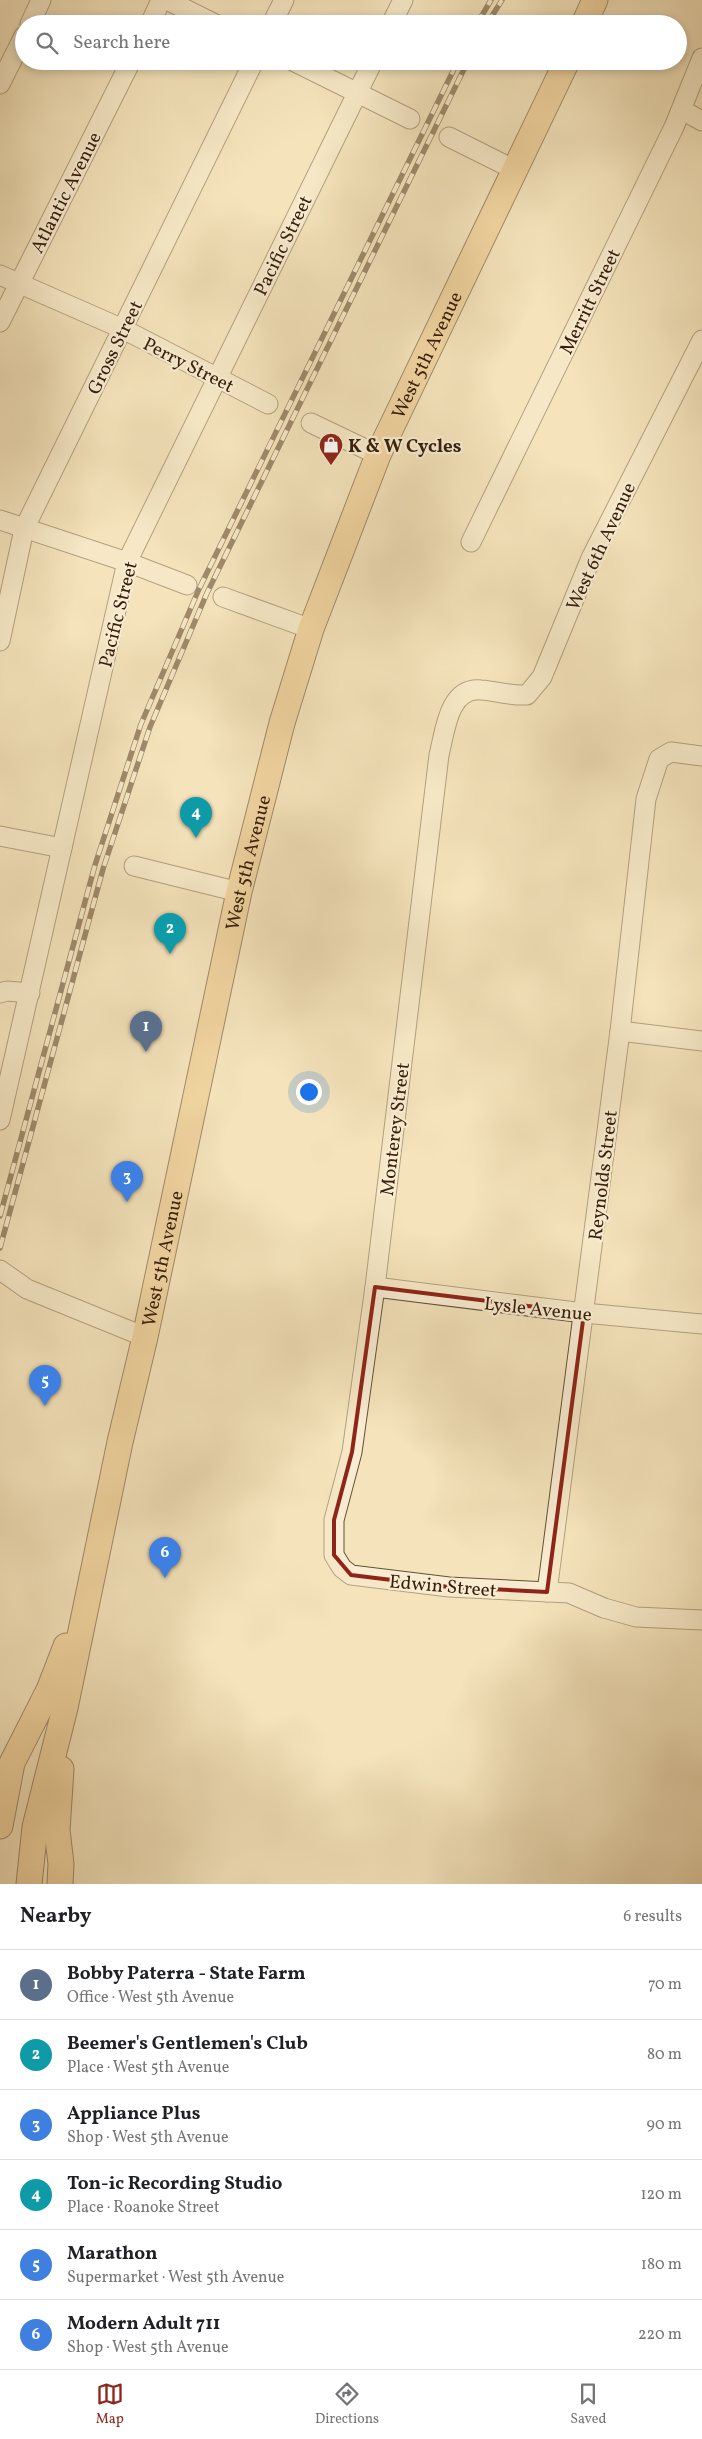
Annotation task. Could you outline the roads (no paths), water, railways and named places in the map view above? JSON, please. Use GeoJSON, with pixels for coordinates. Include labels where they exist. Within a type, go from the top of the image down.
{"type":"FeatureCollection","features":[{"type":"Feature","properties":{"kind":"main road"},"geometry":{"type":"LineString","coordinates":[[588,15],[595,0]]}},
{"type":"Feature","properties":{"kind":"main road","name":"West 5th Avenue"},"geometry":{"type":"LineString","coordinates":[[65,1708],[120,1442],[145,1337],[239,892],[282,723],[311,629],[378,455],[563,70]]}},
{"type":"Feature","properties":{"kind":"main road"},"geometry":{"type":"LineString","coordinates":[[0,1826],[12,1763],[49,1690],[91,1584]]}},
{"type":"Feature","properties":{"kind":"main road"},"geometry":{"type":"LineString","coordinates":[[50,1884],[57,1830],[65,1708]]}},
{"type":"Feature","properties":{"kind":"main road"},"geometry":{"type":"LineString","coordinates":[[29,1884],[35,1828],[65,1708]]}},
{"type":"Feature","properties":{"kind":"main road"},"geometry":{"type":"LineString","coordinates":[[57,1830],[61,1864],[60,1884]]}},
{"type":"Feature","properties":{"kind":"street"},"geometry":{"type":"LineString","coordinates":[[34,15],[41,0]]}},
{"type":"Feature","properties":{"kind":"street"},"geometry":{"type":"LineString","coordinates":[[154,15],[162,0]]}},
{"type":"Feature","properties":{"kind":"street"},"geometry":{"type":"LineString","coordinates":[[167,0],[197,15]]}},
{"type":"Feature","properties":{"kind":"street"},"geometry":{"type":"LineString","coordinates":[[276,15],[284,0]]}},
{"type":"Feature","properties":{"kind":"street"},"geometry":{"type":"LineString","coordinates":[[396,15],[403,0]]}},
{"type":"Feature","properties":{"kind":"street"},"geometry":{"type":"LineString","coordinates":[[0,84],[15,54]]}},
{"type":"Feature","properties":{"kind":"street","name":"Merritt Street"},"geometry":{"type":"LineString","coordinates":[[471,542],[682,110],[702,58]]}},
{"type":"Feature","properties":{"kind":"street","name":"Atlantic Avenue"},"geometry":{"type":"LineString","coordinates":[[0,322],[126,70]]}},
{"type":"Feature","properties":{"kind":"street","name":"Gross Street"},"geometry":{"type":"LineString","coordinates":[[0,641],[24,529],[250,70]]}},
{"type":"Feature","properties":{"kind":"street"},"geometry":{"type":"LineString","coordinates":[[312,70],[410,119]]}},
{"type":"Feature","properties":{"kind":"street","name":"Pacific Street"},"geometry":{"type":"LineString","coordinates":[[0,1120],[127,562],[369,70]]}},
{"type":"Feature","properties":{"kind":"street"},"geometry":{"type":"LineString","coordinates":[[682,110],[702,121]]}},
{"type":"Feature","properties":{"kind":"street"},"geometry":{"type":"LineString","coordinates":[[449,137],[515,170]]}},
{"type":"Feature","properties":{"kind":"street","name":"Perry Street"},"geometry":{"type":"LineString","coordinates":[[0,275],[123,329],[268,404]]}},
{"type":"Feature","properties":{"kind":"street","name":"West 6th Avenue"},"geometry":{"type":"LineString","coordinates":[[465,692],[480,689],[510,696],[527,695],[542,677],[591,558],[702,340]]}},
{"type":"Feature","properties":{"kind":"street"},"geometry":{"type":"LineString","coordinates":[[311,423],[378,455]]}},
{"type":"Feature","properties":{"kind":"street"},"geometry":{"type":"LineString","coordinates":[[0,520],[127,562],[187,585]]}},
{"type":"Feature","properties":{"kind":"street"},"geometry":{"type":"LineString","coordinates":[[223,598],[311,629]]}},
{"type":"Feature","properties":{"kind":"street","name":"Monterey Street"},"geometry":{"type":"LineString","coordinates":[[342,1568],[334,1555],[334,1520],[352,1452],[375,1287],[439,755],[453,704],[465,692]]}},
{"type":"Feature","properties":{"kind":"street","name":"Reynolds Street"},"geometry":{"type":"LineString","coordinates":[[547,1592],[620,1031],[646,798],[659,759],[671,752],[702,756]]}},
{"type":"Feature","properties":{"kind":"street"},"geometry":{"type":"LineString","coordinates":[[0,836],[62,848]]}},
{"type":"Feature","properties":{"kind":"street"},"geometry":{"type":"LineString","coordinates":[[134,866],[239,892]]}},
{"type":"Feature","properties":{"kind":"street"},"geometry":{"type":"LineString","coordinates":[[0,993],[7,991],[30,993]]}},
{"type":"Feature","properties":{"kind":"street"},"geometry":{"type":"LineString","coordinates":[[620,1031],[702,1041]]}},
{"type":"Feature","properties":{"kind":"street"},"geometry":{"type":"LineString","coordinates":[[0,1270],[27,1289],[77,1311],[145,1337]]}},
{"type":"Feature","properties":{"kind":"street","name":"Lysle Avenue"},"geometry":{"type":"LineString","coordinates":[[375,1287],[584,1313],[702,1324]]}},
{"type":"Feature","properties":{"kind":"street","name":"Edwin Street"},"geometry":{"type":"LineString","coordinates":[[342,1568],[351,1575],[449,1587],[569,1593],[604,1608],[636,1617],[702,1620]]}},
{"type":"Feature","properties":{"kind":"railway"},"geometry":{"type":"LineString","coordinates":[[482,15],[491,0]]}},
{"type":"Feature","properties":{"kind":"railway"},"geometry":{"type":"LineString","coordinates":[[493,15],[502,0]]}},
{"type":"Feature","properties":{"kind":"railway"},"geometry":{"type":"LineString","coordinates":[[0,1216],[95,865],[141,724],[199,589],[454,70]]}},
{"type":"Feature","properties":{"kind":"railway"},"geometry":{"type":"LineString","coordinates":[[0,1248],[103,869],[150,727],[207,593],[464,70]]}},
{"type":"Feature","properties":{"kind":"place","name":"K & W Cycles"},"geometry":{"type":"Point","coordinates":[331,466]}},
{"type":"Feature","properties":{"kind":"place","name":"Ton-ic Recording Studio"},"geometry":{"type":"Point","coordinates":[196,838]}},
{"type":"Feature","properties":{"kind":"place","name":"Beemer's Gentlemen's Club"},"geometry":{"type":"Point","coordinates":[170,954]}},
{"type":"Feature","properties":{"kind":"place","name":"Bobby Paterra - State Farm"},"geometry":{"type":"Point","coordinates":[146,1052]}},
{"type":"Feature","properties":{"kind":"place","name":"Appliance Plus"},"geometry":{"type":"Point","coordinates":[127,1202]}},
{"type":"Feature","properties":{"kind":"place","name":"Marathon"},"geometry":{"type":"Point","coordinates":[45,1406]}},
{"type":"Feature","properties":{"kind":"place","name":"Modern Adult 711"},"geometry":{"type":"Point","coordinates":[165,1578]}}]}
